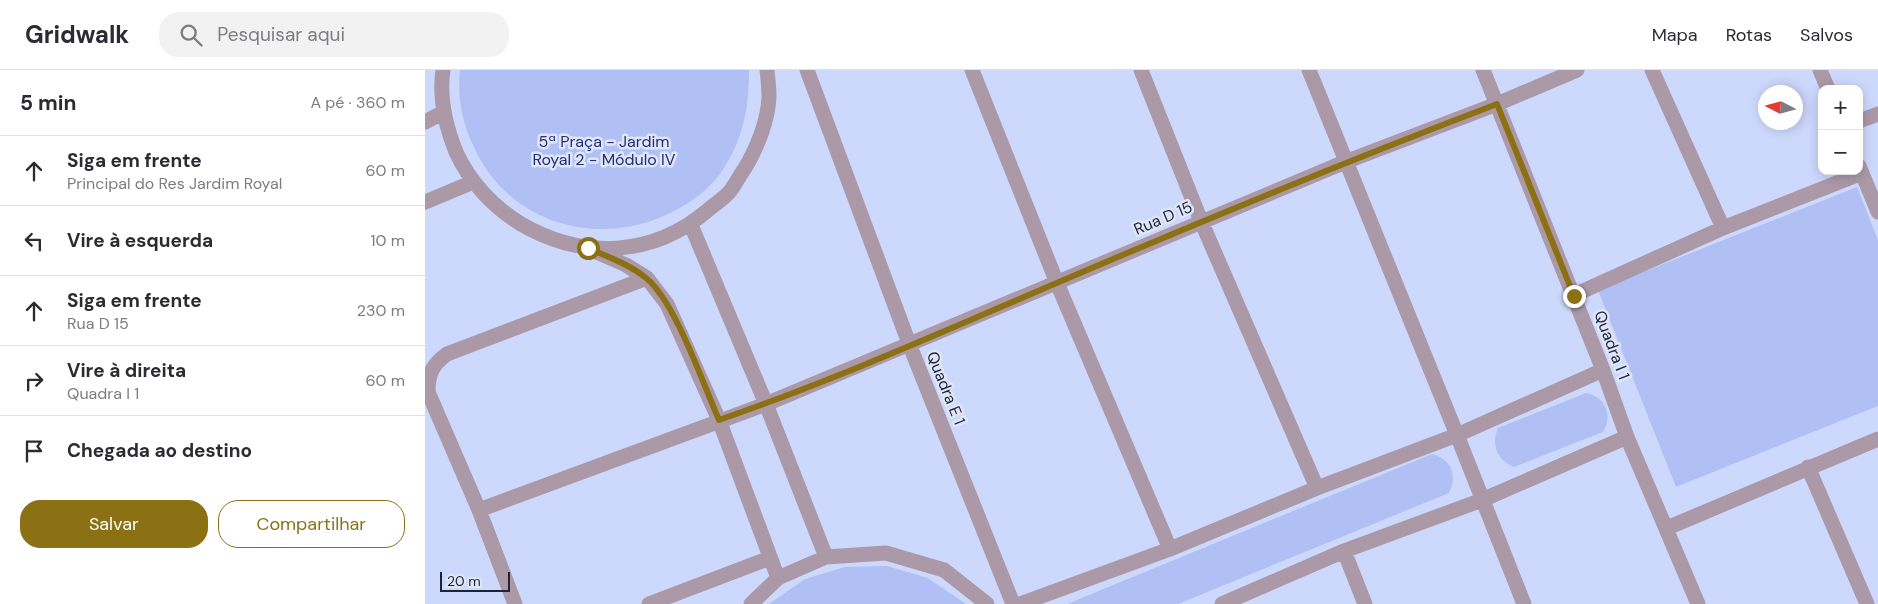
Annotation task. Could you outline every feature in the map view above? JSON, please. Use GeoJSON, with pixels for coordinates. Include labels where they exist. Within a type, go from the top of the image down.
{"type":"FeatureCollection","features":[{"type":"Feature","properties":{"kind":"street"},"geometry":{"type":"LineString","coordinates":[[443,70],[444,112],[450,137],[460,160],[473,182],[505,214],[544,237],[588,248],[626,265],[647,278],[667,304],[719,420],[778,578]]}},
{"type":"Feature","properties":{"kind":"street"},"geometry":{"type":"LineString","coordinates":[[588,248],[623,248],[658,240],[691,225],[730,192],[757,148],[769,98],[767,70]]}},
{"type":"Feature","properties":{"kind":"street","name":"Quadra E 1"},"geometry":{"type":"LineString","coordinates":[[807,70],[910,346],[1013,604]]}},
{"type":"Feature","properties":{"kind":"street"},"geometry":{"type":"LineString","coordinates":[[972,70],[1057,283],[1170,549]]}},
{"type":"Feature","properties":{"kind":"street"},"geometry":{"type":"LineString","coordinates":[[1141,70],[1201,221],[1317,488]]}},
{"type":"Feature","properties":{"kind":"street"},"geometry":{"type":"LineString","coordinates":[[1309,70],[1524,604]]}},
{"type":"Feature","properties":{"kind":"street","name":"Quadra I 1"},"geometry":{"type":"LineString","coordinates":[[1483,70],[1574,296],[1627,437],[1698,604]]}},
{"type":"Feature","properties":{"kind":"street","name":"Rua D 15"},"geometry":{"type":"LineString","coordinates":[[479,510],[766,404],[910,346],[1201,221],[1345,162],[1497,104],[1577,70]]}},
{"type":"Feature","properties":{"kind":"street"},"geometry":{"type":"LineString","coordinates":[[1652,70],[1723,228]]}},
{"type":"Feature","properties":{"kind":"street"},"geometry":{"type":"LineString","coordinates":[[1820,70],[1826,85]]}},
{"type":"Feature","properties":{"kind":"street"},"geometry":{"type":"LineString","coordinates":[[425,122],[444,112]]}},
{"type":"Feature","properties":{"kind":"street"},"geometry":{"type":"LineString","coordinates":[[1863,120],[1878,114]]}},
{"type":"Feature","properties":{"kind":"street"},"geometry":{"type":"LineString","coordinates":[[1574,296],[1723,228],[1849,175]]}},
{"type":"Feature","properties":{"kind":"street"},"geometry":{"type":"LineString","coordinates":[[1863,175],[1878,212]]}},
{"type":"Feature","properties":{"kind":"street"},"geometry":{"type":"LineString","coordinates":[[425,202],[473,182]]}},
{"type":"Feature","properties":{"kind":"street"},"geometry":{"type":"LineString","coordinates":[[691,225],[766,404],[826,557]]}},
{"type":"Feature","properties":{"kind":"street"},"geometry":{"type":"LineString","coordinates":[[515,604],[479,510],[428,392],[428,377],[435,364],[447,354],[647,278]]}},
{"type":"Feature","properties":{"kind":"street"},"geometry":{"type":"LineString","coordinates":[[1020,604],[1170,549],[1317,488],[1457,435],[1603,370]]}},
{"type":"Feature","properties":{"kind":"street"},"geometry":{"type":"LineString","coordinates":[[1222,604],[1344,551],[1482,500],[1627,437]]}},
{"type":"Feature","properties":{"kind":"street"},"geometry":{"type":"LineString","coordinates":[[1667,528],[1878,439]]}},
{"type":"Feature","properties":{"kind":"street"},"geometry":{"type":"LineString","coordinates":[[1808,467],[1867,604]]}},
{"type":"Feature","properties":{"kind":"street"},"geometry":{"type":"LineString","coordinates":[[1344,551],[1365,604]]}},
{"type":"Feature","properties":{"kind":"street"},"geometry":{"type":"LineString","coordinates":[[751,604],[778,578],[826,557],[886,552],[944,570],[987,604]]}},
{"type":"Feature","properties":{"kind":"street"},"geometry":{"type":"LineString","coordinates":[[649,604],[770,558]]}},
{"type":"Feature","properties":{"kind":"green space","name":"5ª Praça - Jardim Royal 2 - Módulo IV"},"geometry":{"type":"Polygon","coordinates":[[[460,70],[749,70],[748,98],[739,137],[728,162],[711,185],[700,195],[676,210],[648,222],[619,228],[589,228],[561,223],[534,212],[510,196],[490,174],[466,129],[460,100],[460,70]]]}},
{"type":"Feature","properties":{"kind":"green space"},"geometry":{"type":"Polygon","coordinates":[[[1857,187],[1878,240],[1878,406],[1676,487],[1598,290],[1857,187]]]}},
{"type":"Feature","properties":{"kind":"green space"},"geometry":{"type":"Polygon","coordinates":[[[1586,393],[1599,398],[1606,408],[1607,419],[1603,432],[1514,467],[1503,460],[1497,451],[1495,440],[1498,428],[1586,393]]]}},
{"type":"Feature","properties":{"kind":"green space"},"geometry":{"type":"Polygon","coordinates":[[[1432,454],[1439,456],[1451,469],[1453,480],[1449,493],[1178,604],[1067,604],[1432,454]]]}},
{"type":"Feature","properties":{"kind":"green space"},"geometry":{"type":"Polygon","coordinates":[[[887,566],[928,578],[966,604],[769,604],[805,579],[845,567],[887,566]]]}},
{"type":"Feature","properties":{"kind":"route"},"geometry":{"type":"LineString","coordinates":[[588,248],[626,265],[647,278],[657,290],[675,320],[719,420],[766,404],[910,346],[1201,221],[1345,162],[1497,104],[1574,296]]}}]}
